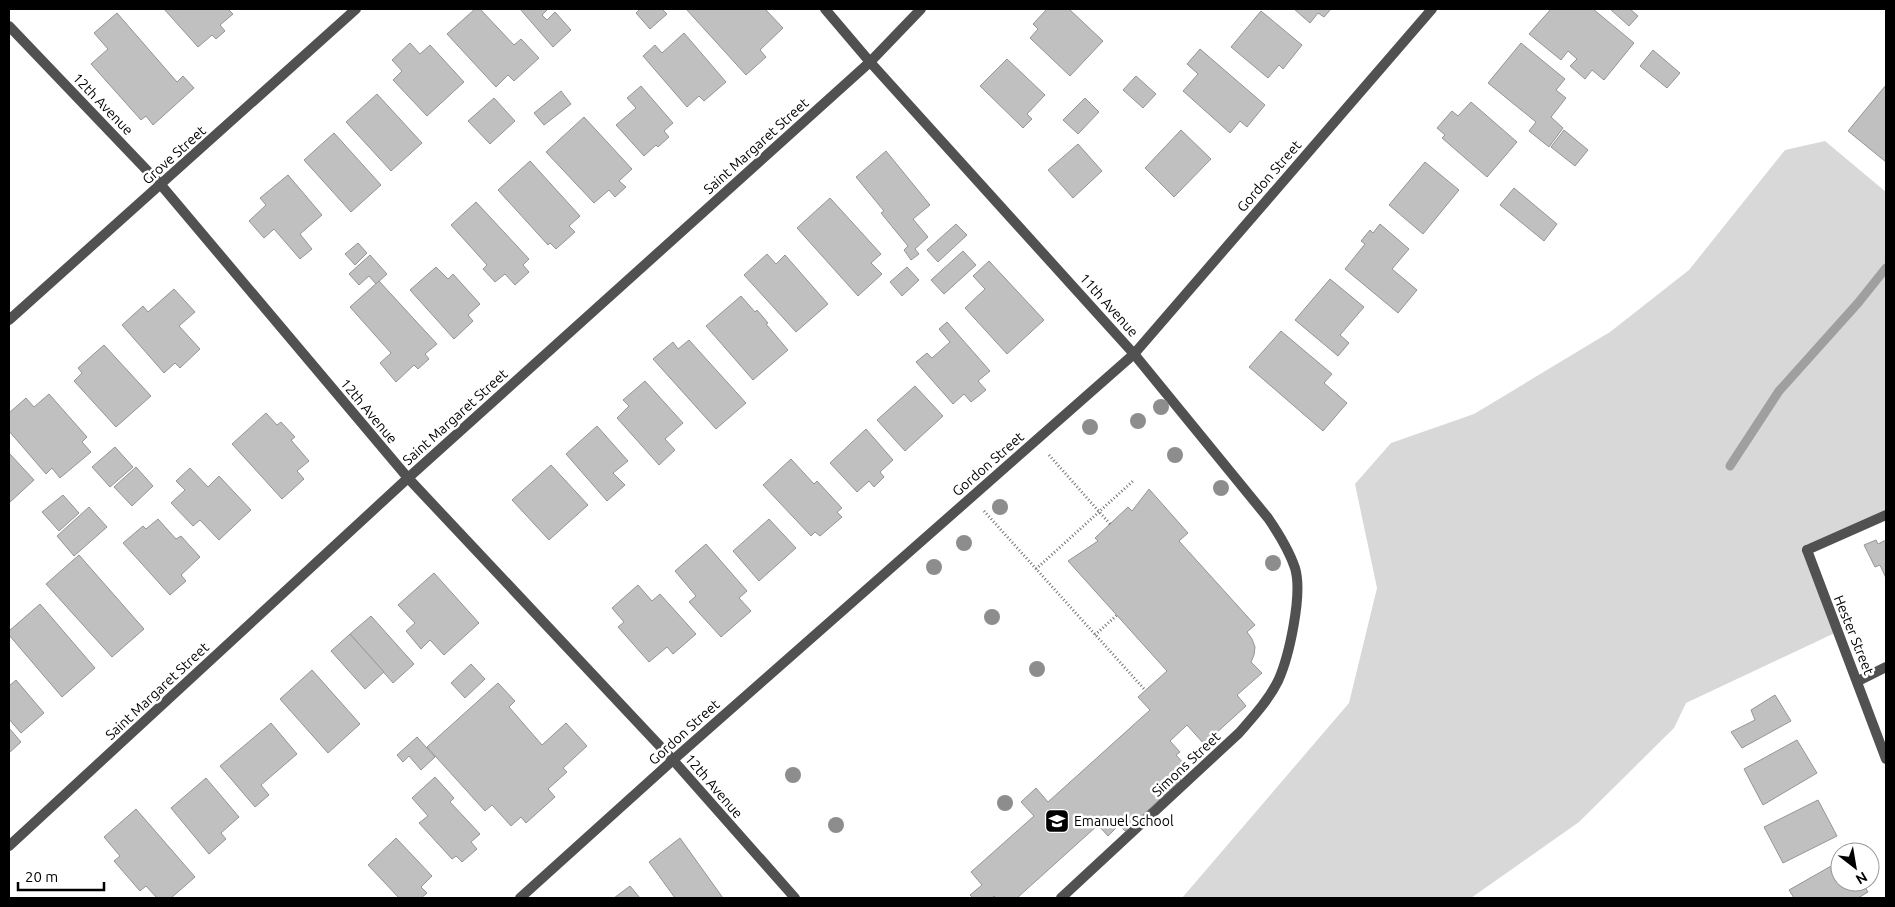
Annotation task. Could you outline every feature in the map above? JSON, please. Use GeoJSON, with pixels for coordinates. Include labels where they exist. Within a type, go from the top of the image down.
{"type":"FeatureCollection","features":[{"type":"Feature","properties":{"kind":"street","name":"Grove Street"},"geometry":{"type":"LineString","coordinates":[[9,320],[356,9]]}},
{"type":"Feature","properties":{"kind":"street","name":"11th Avenue"},"geometry":{"type":"LineString","coordinates":[[825,9],[870,62],[1134,354],[1268,518],[1285,544],[1296,570],[1297,599],[1294,626],[1286,654]]}},
{"type":"Feature","properties":{"kind":"street","name":"Saint Margaret Street"},"geometry":{"type":"LineString","coordinates":[[9,846],[408,478],[870,62],[921,9]]}},
{"type":"Feature","properties":{"kind":"street","name":"Gordon Street"},"geometry":{"type":"LineString","coordinates":[[520,898],[673,760],[1134,354],[1432,9]]}},
{"type":"Feature","properties":{"kind":"street","name":"12th Avenue"},"geometry":{"type":"LineString","coordinates":[[9,26],[161,185],[408,478],[673,760],[795,898]]}},
{"type":"Feature","properties":{"kind":"street","name":"Hester Street"},"geometry":{"type":"LineString","coordinates":[[1886,515],[1807,550],[1886,759]]}},
{"type":"Feature","properties":{"kind":"street","name":"Simons Street"},"geometry":{"type":"LineString","coordinates":[[1061,898],[1239,734],[1264,704],[1278,680],[1286,654]]}},
{"type":"Feature","properties":{"kind":"street"},"geometry":{"type":"LineString","coordinates":[[1858,681],[1886,668]]}},
{"type":"Feature","properties":{"kind":"path"},"geometry":{"type":"LineString","coordinates":[[1036,441],[1110,524]]}},
{"type":"Feature","properties":{"kind":"path"},"geometry":{"type":"LineString","coordinates":[[1036,569],[1133,481]]}},
{"type":"Feature","properties":{"kind":"path"},"geometry":{"type":"LineString","coordinates":[[972,497],[1146,690]]}},
{"type":"Feature","properties":{"kind":"path"},"geometry":{"type":"LineString","coordinates":[[1096,634],[1117,615]]}},
{"type":"Feature","properties":{"kind":"shaded area"},"geometry":{"type":"Polygon","coordinates":[[[1825,141],[1886,192],[1886,515],[1807,550],[1837,632],[1686,703],[1674,728],[1579,822],[1471,898],[1182,898],[1349,703],[1377,588],[1355,484],[1391,443],[1474,414],[1610,332],[1689,270],[1785,150],[1825,141]]]}},
{"type":"Feature","properties":{"kind":"building"},"geometry":{"type":"Polygon","coordinates":[[[164,9],[228,9],[233,14],[220,25],[225,31],[216,39],[212,35],[198,47],[164,9]]]}},
{"type":"Feature","properties":{"kind":"building"},"geometry":{"type":"Polygon","coordinates":[[[475,9],[480,9],[514,45],[521,39],[539,58],[514,81],[508,75],[496,87],[447,34],[475,9]]]}},
{"type":"Feature","properties":{"kind":"building"},"geometry":{"type":"Polygon","coordinates":[[[520,9],[548,9],[542,15],[547,20],[555,12],[571,30],[553,47],[520,9]]]}},
{"type":"Feature","properties":{"kind":"building"},"geometry":{"type":"Polygon","coordinates":[[[640,9],[662,9],[667,14],[650,29],[636,13],[640,9]]]}},
{"type":"Feature","properties":{"kind":"building"},"geometry":{"type":"Polygon","coordinates":[[[686,9],[765,9],[783,28],[760,50],[766,57],[746,75],[686,9]]]}},
{"type":"Feature","properties":{"kind":"building"},"geometry":{"type":"Polygon","coordinates":[[[1047,9],[1069,9],[1103,41],[1070,76],[1030,38],[1038,29],[1033,24],[1047,9]]]}},
{"type":"Feature","properties":{"kind":"building"},"geometry":{"type":"Polygon","coordinates":[[[1294,9],[1331,9],[1324,17],[1318,13],[1310,23],[1294,9]]]}},
{"type":"Feature","properties":{"kind":"building"},"geometry":{"type":"Polygon","coordinates":[[[1551,9],[1593,9],[1634,43],[1604,80],[1592,70],[1585,79],[1570,66],[1577,59],[1568,51],[1561,60],[1529,34],[1551,9]]]}},
{"type":"Feature","properties":{"kind":"building"},"geometry":{"type":"Polygon","coordinates":[[[1610,9],[1630,9],[1638,16],[1629,26],[1610,9]]]}},
{"type":"Feature","properties":{"kind":"building"},"geometry":{"type":"Polygon","coordinates":[[[1261,11],[1302,45],[1283,69],[1279,65],[1268,78],[1231,47],[1261,11]]]}},
{"type":"Feature","properties":{"kind":"building"},"geometry":{"type":"Polygon","coordinates":[[[117,13],[177,82],[183,76],[194,88],[153,125],[146,116],[141,120],[91,64],[108,49],[94,33],[117,13]]]}},
{"type":"Feature","properties":{"kind":"building"},"geometry":{"type":"Polygon","coordinates":[[[684,33],[726,82],[704,101],[699,96],[687,107],[643,56],[655,45],[662,53],[684,33]]]}},
{"type":"Feature","properties":{"kind":"building"},"geometry":{"type":"Polygon","coordinates":[[[410,43],[420,54],[430,45],[464,82],[427,116],[393,80],[402,71],[392,60],[410,43]]]}},
{"type":"Feature","properties":{"kind":"building"},"geometry":{"type":"Polygon","coordinates":[[[1521,43],[1565,79],[1556,90],[1566,98],[1551,117],[1563,128],[1549,147],[1529,131],[1536,122],[1488,83],[1521,43]]]}},
{"type":"Feature","properties":{"kind":"building"},"geometry":{"type":"Polygon","coordinates":[[[1200,49],[1265,105],[1247,127],[1240,121],[1230,133],[1183,91],[1198,74],[1187,64],[1200,49]]]}},
{"type":"Feature","properties":{"kind":"building"},"geometry":{"type":"Polygon","coordinates":[[[1653,50],[1680,73],[1667,88],[1640,66],[1653,50]]]}},
{"type":"Feature","properties":{"kind":"building"},"geometry":{"type":"Polygon","coordinates":[[[1007,59],[1045,95],[1027,114],[1032,119],[1023,128],[980,86],[1007,59]]]}},
{"type":"Feature","properties":{"kind":"building"},"geometry":{"type":"Polygon","coordinates":[[[1136,76],[1156,94],[1143,108],[1123,90],[1136,76]]]}},
{"type":"Feature","properties":{"kind":"building"},"geometry":{"type":"Polygon","coordinates":[[[1886,85],[1886,162],[1848,131],[1886,85]]]}},
{"type":"Feature","properties":{"kind":"building"},"geometry":{"type":"Polygon","coordinates":[[[641,86],[673,123],[664,131],[669,137],[644,156],[616,125],[636,108],[627,98],[641,86]]]}},
{"type":"Feature","properties":{"kind":"building"},"geometry":{"type":"Polygon","coordinates":[[[561,91],[571,104],[544,125],[534,113],[561,91]]]}},
{"type":"Feature","properties":{"kind":"building"},"geometry":{"type":"Polygon","coordinates":[[[377,94],[422,143],[391,171],[346,122],[377,94]]]}},
{"type":"Feature","properties":{"kind":"building"},"geometry":{"type":"Polygon","coordinates":[[[494,98],[515,121],[490,144],[468,121],[494,98]]]}},
{"type":"Feature","properties":{"kind":"building"},"geometry":{"type":"Polygon","coordinates":[[[1085,98],[1099,112],[1078,134],[1063,120],[1085,98]]]}},
{"type":"Feature","properties":{"kind":"building"},"geometry":{"type":"Polygon","coordinates":[[[1471,102],[1517,142],[1487,177],[1442,138],[1445,135],[1437,128],[1452,111],[1458,116],[1471,102]]]}},
{"type":"Feature","properties":{"kind":"building"},"geometry":{"type":"Polygon","coordinates":[[[584,117],[632,169],[619,181],[626,187],[615,197],[609,190],[594,203],[546,152],[584,117]]]}},
{"type":"Feature","properties":{"kind":"building"},"geometry":{"type":"Polygon","coordinates":[[[1181,130],[1211,159],[1174,197],[1145,168],[1181,130]]]}},
{"type":"Feature","properties":{"kind":"building"},"geometry":{"type":"Polygon","coordinates":[[[1564,130],[1588,150],[1575,166],[1551,147],[1564,130]]]}},
{"type":"Feature","properties":{"kind":"building"},"geometry":{"type":"Polygon","coordinates":[[[334,133],[381,185],[351,212],[304,160],[334,133]]]}},
{"type":"Feature","properties":{"kind":"building"},"geometry":{"type":"Polygon","coordinates":[[[1078,144],[1102,171],[1073,198],[1048,170],[1078,144]]]}},
{"type":"Feature","properties":{"kind":"building"},"geometry":{"type":"Polygon","coordinates":[[[886,151],[930,205],[913,219],[928,237],[915,249],[919,254],[911,260],[904,250],[908,246],[881,213],[884,211],[856,177],[886,151]]]}},
{"type":"Feature","properties":{"kind":"building"},"geometry":{"type":"Polygon","coordinates":[[[530,161],[580,216],[569,226],[575,232],[556,249],[550,243],[548,245],[498,190],[530,161]]]}},
{"type":"Feature","properties":{"kind":"building"},"geometry":{"type":"Polygon","coordinates":[[[1425,162],[1459,190],[1423,234],[1389,205],[1425,162]]]}},
{"type":"Feature","properties":{"kind":"building"},"geometry":{"type":"Polygon","coordinates":[[[288,175],[322,215],[300,234],[312,249],[300,259],[274,229],[264,238],[249,221],[266,205],[260,198],[288,175]]]}},
{"type":"Feature","properties":{"kind":"building"},"geometry":{"type":"Polygon","coordinates":[[[1514,188],[1557,224],[1544,241],[1500,205],[1514,188]]]}},
{"type":"Feature","properties":{"kind":"building"},"geometry":{"type":"Polygon","coordinates":[[[830,198],[881,254],[871,263],[882,274],[858,296],[797,228],[830,198]]]}},
{"type":"Feature","properties":{"kind":"building"},"geometry":{"type":"Polygon","coordinates":[[[476,202],[529,259],[523,265],[529,272],[515,285],[505,274],[495,282],[483,269],[487,265],[451,225],[476,202]]]}},
{"type":"Feature","properties":{"kind":"building"},"geometry":{"type":"Polygon","coordinates":[[[956,224],[967,235],[938,262],[927,250],[956,224]]]}},
{"type":"Feature","properties":{"kind":"building"},"geometry":{"type":"Polygon","coordinates":[[[1380,224],[1409,249],[1392,269],[1417,290],[1398,313],[1345,269],[1365,244],[1361,241],[1370,230],[1373,233],[1380,224]]]}},
{"type":"Feature","properties":{"kind":"building"},"geometry":{"type":"Polygon","coordinates":[[[358,243],[367,253],[355,265],[345,254],[358,243]]]}},
{"type":"Feature","properties":{"kind":"building"},"geometry":{"type":"Polygon","coordinates":[[[963,251],[976,265],[944,294],[931,280],[963,251]]]}},
{"type":"Feature","properties":{"kind":"building"},"geometry":{"type":"Polygon","coordinates":[[[767,254],[776,264],[785,255],[828,304],[796,332],[744,275],[767,254]]]}},
{"type":"Feature","properties":{"kind":"building"},"geometry":{"type":"Polygon","coordinates":[[[370,255],[387,274],[376,284],[369,276],[359,285],[349,274],[370,255]]]}},
{"type":"Feature","properties":{"kind":"building"},"geometry":{"type":"Polygon","coordinates":[[[989,261],[1044,320],[1007,354],[965,308],[985,289],[973,276],[989,261]]]}},
{"type":"Feature","properties":{"kind":"building"},"geometry":{"type":"Polygon","coordinates":[[[436,267],[448,279],[453,274],[480,304],[468,315],[473,321],[454,339],[410,290],[436,267]]]}},
{"type":"Feature","properties":{"kind":"building"},"geometry":{"type":"Polygon","coordinates":[[[907,267],[919,280],[902,296],[890,282],[907,267]]]}},
{"type":"Feature","properties":{"kind":"building"},"geometry":{"type":"Polygon","coordinates":[[[1330,279],[1364,307],[1340,335],[1349,343],[1338,356],[1295,320],[1330,279]]]}},
{"type":"Feature","properties":{"kind":"building"},"geometry":{"type":"Polygon","coordinates":[[[379,281],[437,344],[425,354],[429,359],[418,369],[414,365],[396,382],[380,363],[391,353],[350,307],[379,281]]]}},
{"type":"Feature","properties":{"kind":"building"},"geometry":{"type":"Polygon","coordinates":[[[174,289],[195,312],[179,326],[200,349],[180,368],[175,363],[164,373],[122,325],[143,306],[148,312],[174,289]]]}},
{"type":"Feature","properties":{"kind":"building"},"geometry":{"type":"Polygon","coordinates":[[[741,296],[755,312],[757,310],[788,350],[753,380],[706,326],[741,296]]]}},
{"type":"Feature","properties":{"kind":"building"},"geometry":{"type":"Polygon","coordinates":[[[947,322],[990,371],[978,381],[986,390],[971,402],[964,394],[953,404],[916,362],[927,353],[932,358],[950,342],[939,329],[947,322]]]}},
{"type":"Feature","properties":{"kind":"building"},"geometry":{"type":"Polygon","coordinates":[[[1281,331],[1332,374],[1324,383],[1347,403],[1323,431],[1249,367],[1281,331]]]}},
{"type":"Feature","properties":{"kind":"building"},"geometry":{"type":"Polygon","coordinates":[[[689,340],[746,403],[716,429],[653,359],[673,342],[678,349],[689,340]]]}},
{"type":"Feature","properties":{"kind":"building"},"geometry":{"type":"Polygon","coordinates":[[[104,345],[151,396],[116,427],[74,381],[82,373],[78,368],[104,345]]]}},
{"type":"Feature","properties":{"kind":"building"},"geometry":{"type":"Polygon","coordinates":[[[645,381],[683,423],[665,439],[675,450],[659,465],[617,418],[629,406],[623,400],[645,381]]]}},
{"type":"Feature","properties":{"kind":"building"},"geometry":{"type":"Polygon","coordinates":[[[915,386],[943,416],[905,451],[877,420],[915,386]]]}},
{"type":"Feature","properties":{"kind":"building"},"geometry":{"type":"Polygon","coordinates":[[[49,394],[87,437],[82,442],[91,452],[60,478],[52,468],[46,474],[9,431],[9,413],[26,398],[34,407],[49,394]]]}},
{"type":"Feature","properties":{"kind":"building"},"geometry":{"type":"Polygon","coordinates":[[[266,413],[277,425],[281,422],[295,437],[291,440],[309,461],[297,471],[304,479],[282,499],[232,444],[266,413]]]}},
{"type":"Feature","properties":{"kind":"building"},"geometry":{"type":"Polygon","coordinates":[[[597,426],[628,461],[613,473],[625,485],[607,501],[566,454],[597,426]]]}},
{"type":"Feature","properties":{"kind":"building"},"geometry":{"type":"Polygon","coordinates":[[[866,429],[893,460],[880,472],[884,477],[874,487],[869,481],[857,492],[830,463],[866,429]]]}},
{"type":"Feature","properties":{"kind":"building"},"geometry":{"type":"Polygon","coordinates":[[[115,447],[133,467],[110,487],[92,467],[115,447]]]}},
{"type":"Feature","properties":{"kind":"building"},"geometry":{"type":"Polygon","coordinates":[[[9,453],[34,480],[9,503],[9,453]]]}},
{"type":"Feature","properties":{"kind":"building"},"geometry":{"type":"Polygon","coordinates":[[[791,459],[814,484],[817,481],[842,508],[837,512],[842,517],[820,536],[815,532],[811,536],[763,485],[791,459]]]}},
{"type":"Feature","properties":{"kind":"building"},"geometry":{"type":"Polygon","coordinates":[[[551,465],[588,505],[549,540],[512,500],[551,465]]]}},
{"type":"Feature","properties":{"kind":"building"},"geometry":{"type":"Polygon","coordinates":[[[136,467],[153,486],[132,506],[114,487],[136,467]]]}},
{"type":"Feature","properties":{"kind":"building"},"geometry":{"type":"Polygon","coordinates":[[[190,468],[208,487],[219,476],[251,510],[219,540],[200,520],[193,526],[171,503],[185,490],[176,481],[190,468]]]}},
{"type":"Feature","properties":{"kind":"building"},"geometry":{"type":"Polygon","coordinates":[[[1149,489],[1188,533],[1179,541],[1255,625],[1247,632],[1255,647],[1251,662],[1262,673],[1237,695],[1246,706],[1204,744],[1187,725],[1170,741],[1180,752],[1176,755],[1185,765],[1176,773],[1181,780],[1125,831],[1119,825],[1108,836],[1098,825],[1017,898],[996,898],[994,896],[992,898],[973,898],[970,895],[982,885],[971,872],[1034,816],[1021,802],[1036,788],[1048,802],[1150,710],[1138,697],[1167,671],[1068,561],[1098,541],[1095,538],[1128,507],[1132,511],[1149,489]]]}},
{"type":"Feature","properties":{"kind":"building"},"geometry":{"type":"Polygon","coordinates":[[[63,495],[79,513],[59,531],[42,512],[63,495]]]}},
{"type":"Feature","properties":{"kind":"building"},"geometry":{"type":"Polygon","coordinates":[[[89,507],[107,527],[74,556],[57,536],[89,507]]]}},
{"type":"Feature","properties":{"kind":"building"},"geometry":{"type":"Polygon","coordinates":[[[158,519],[176,539],[181,536],[200,557],[181,575],[186,581],[170,595],[123,543],[143,526],[146,529],[158,519]]]}},
{"type":"Feature","properties":{"kind":"building"},"geometry":{"type":"Polygon","coordinates":[[[769,519],[796,548],[759,581],[733,551],[769,519]]]}},
{"type":"Feature","properties":{"kind":"building"},"geometry":{"type":"Polygon","coordinates":[[[1876,540],[1878,544],[1886,540],[1886,578],[1880,565],[1875,567],[1864,545],[1876,540]]]}},
{"type":"Feature","properties":{"kind":"building"},"geometry":{"type":"Polygon","coordinates":[[[706,544],[747,591],[739,598],[751,611],[721,637],[689,602],[696,596],[675,571],[706,544]]]}},
{"type":"Feature","properties":{"kind":"building"},"geometry":{"type":"Polygon","coordinates":[[[79,555],[144,629],[112,657],[46,584],[79,555]]]}},
{"type":"Feature","properties":{"kind":"building"},"geometry":{"type":"Polygon","coordinates":[[[434,573],[479,623],[444,655],[430,640],[421,649],[406,631],[415,623],[398,605],[434,573]]]}},
{"type":"Feature","properties":{"kind":"building"},"geometry":{"type":"Polygon","coordinates":[[[638,585],[652,601],[660,594],[696,634],[673,654],[667,647],[649,662],[618,627],[624,622],[612,608],[638,585]]]}},
{"type":"Feature","properties":{"kind":"building"},"geometry":{"type":"Polygon","coordinates":[[[40,604],[95,668],[62,697],[9,635],[9,631],[40,604]]]}},
{"type":"Feature","properties":{"kind":"building"},"geometry":{"type":"Polygon","coordinates":[[[371,616],[414,664],[393,683],[350,634],[371,616]]]}},
{"type":"Feature","properties":{"kind":"building"},"geometry":{"type":"Polygon","coordinates":[[[350,634],[384,672],[365,689],[331,651],[350,634]]]}},
{"type":"Feature","properties":{"kind":"building"},"geometry":{"type":"Polygon","coordinates":[[[471,664],[485,679],[465,698],[451,683],[471,664]]]}},
{"type":"Feature","properties":{"kind":"building"},"geometry":{"type":"Polygon","coordinates":[[[312,670],[360,724],[328,753],[280,699],[312,670]]]}},
{"type":"Feature","properties":{"kind":"building"},"geometry":{"type":"Polygon","coordinates":[[[16,680],[44,713],[21,733],[9,719],[9,686],[16,680]]]}},
{"type":"Feature","properties":{"kind":"building"},"geometry":{"type":"Polygon","coordinates":[[[498,683],[515,701],[509,707],[542,745],[566,723],[587,746],[563,768],[567,772],[548,789],[555,797],[526,823],[521,817],[511,826],[492,805],[485,811],[427,747],[498,683]]]}},
{"type":"Feature","properties":{"kind":"building"},"geometry":{"type":"Polygon","coordinates":[[[1775,695],[1791,721],[1742,748],[1731,732],[1755,720],[1751,710],[1775,695]]]}},
{"type":"Feature","properties":{"kind":"building"},"geometry":{"type":"Polygon","coordinates":[[[271,723],[297,754],[261,785],[269,795],[255,807],[220,766],[271,723]]]}},
{"type":"Feature","properties":{"kind":"building"},"geometry":{"type":"Polygon","coordinates":[[[9,728],[21,742],[9,753],[9,728]]]}},
{"type":"Feature","properties":{"kind":"building"},"geometry":{"type":"Polygon","coordinates":[[[417,737],[435,757],[421,770],[409,756],[403,762],[397,755],[417,737]]]}},
{"type":"Feature","properties":{"kind":"building"},"geometry":{"type":"Polygon","coordinates":[[[1797,740],[1817,773],[1763,805],[1744,769],[1797,740]]]}},
{"type":"Feature","properties":{"kind":"building"},"geometry":{"type":"Polygon","coordinates":[[[435,777],[454,798],[450,802],[480,834],[471,842],[477,849],[462,862],[456,856],[452,859],[419,823],[428,816],[412,798],[435,777]]]}},
{"type":"Feature","properties":{"kind":"building"},"geometry":{"type":"Polygon","coordinates":[[[206,778],[239,817],[221,833],[226,839],[209,854],[171,808],[206,778]]]}},
{"type":"Feature","properties":{"kind":"building"},"geometry":{"type":"Polygon","coordinates":[[[1818,800],[1837,836],[1783,863],[1764,827],[1818,800]]]}},
{"type":"Feature","properties":{"kind":"building"},"geometry":{"type":"Polygon","coordinates":[[[136,809],[195,877],[171,898],[157,898],[146,886],[140,891],[114,861],[120,856],[104,837],[136,809]]]}},
{"type":"Feature","properties":{"kind":"building"},"geometry":{"type":"Polygon","coordinates":[[[396,838],[432,876],[421,887],[427,893],[421,898],[399,898],[368,865],[396,838]]]}},
{"type":"Feature","properties":{"kind":"building"},"geometry":{"type":"Polygon","coordinates":[[[680,838],[723,898],[675,898],[649,862],[680,838]]]}},
{"type":"Feature","properties":{"kind":"building"},"geometry":{"type":"Polygon","coordinates":[[[1830,867],[1830,892],[1868,892],[1858,898],[1794,898],[1789,890],[1830,867]]]}},
{"type":"Feature","properties":{"kind":"building"},"geometry":{"type":"Polygon","coordinates":[[[630,886],[640,898],[614,898],[630,886]]]}},
{"type":"Feature","properties":{"kind":"waterway"},"geometry":{"type":"LineString","coordinates":[[1730,466],[1779,391],[1858,303],[1886,268]]}},
{"type":"Feature","properties":{"kind":"place","name":"Emanuel School"},"geometry":{"type":"Point","coordinates":[1057,821]}}]}
